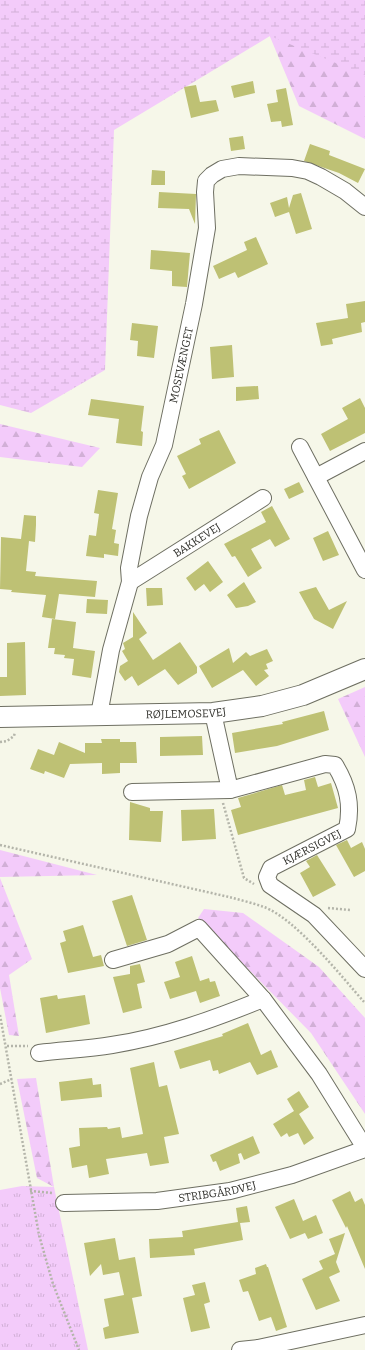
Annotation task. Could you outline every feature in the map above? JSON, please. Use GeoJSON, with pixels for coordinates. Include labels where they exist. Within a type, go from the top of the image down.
{"type":"FeatureCollection","features":[{"type":"Feature","properties":{"kind":"street","name":"MOSEVÆNGET"},"geometry":{"type":"LineString","coordinates":[[99,715],[111,650],[130,582],[129,568],[139,516],[150,477],[164,445],[194,304],[207,228],[205,192],[206,181],[212,175],[222,170],[239,166],[292,168],[308,171],[322,177],[345,190],[365,207]]}},
{"type":"Feature","properties":{"kind":"street"},"geometry":{"type":"LineString","coordinates":[[300,447],[365,570]]}},
{"type":"Feature","properties":{"kind":"street"},"geometry":{"type":"LineString","coordinates":[[316,477],[365,451]]}},
{"type":"Feature","properties":{"kind":"street","name":"BAKKEVEJ"},"geometry":{"type":"LineString","coordinates":[[130,582],[263,498]]}},
{"type":"Feature","properties":{"kind":"street","name":"RØJLEMOSEVEJ"},"geometry":{"type":"LineString","coordinates":[[0,718],[213,713],[262,706],[303,695],[365,669]]}},
{"type":"Feature","properties":{"kind":"street"},"geometry":{"type":"LineString","coordinates":[[213,713],[230,790]]}},
{"type":"Feature","properties":{"kind":"street","name":"KJÆRSIGVEJ"},"geometry":{"type":"LineString","coordinates":[[132,792],[230,790],[325,764],[335,765],[344,781],[350,804],[346,829],[271,868],[267,877],[270,885],[314,915],[365,969]]}},
{"type":"Feature","properties":{"kind":"street","name":"STRIBGÅRDVEJ"},"geometry":{"type":"LineString","coordinates":[[64,1203],[157,1201],[230,1190],[292,1175],[365,1148],[319,1074],[263,999],[199,928],[168,944],[113,960]]}},
{"type":"Feature","properties":{"kind":"street"},"geometry":{"type":"LineString","coordinates":[[39,1053],[112,1045],[160,1035],[210,1021],[263,999]]}},
{"type":"Feature","properties":{"kind":"street"},"geometry":{"type":"LineString","coordinates":[[240,1350],[258,1348],[365,1325]]}},
{"type":"Feature","properties":{"kind":"path"},"geometry":{"type":"LineString","coordinates":[[0,845],[229,897],[265,907],[292,925],[365,1003]]}},
{"type":"Feature","properties":{"kind":"path"},"geometry":{"type":"LineString","coordinates":[[0,1015],[30,1192],[39,1236],[53,1284],[79,1350]]}},
{"type":"Feature","properties":{"kind":"path"},"geometry":{"type":"LineString","coordinates":[[0,1084],[12,1079]]}},
{"type":"Feature","properties":{"kind":"path"},"geometry":{"type":"LineString","coordinates":[[30,1192],[59,1193],[64,1203]]}},
{"type":"Feature","properties":{"kind":"green space"},"geometry":{"type":"Polygon","coordinates":[[[0,0],[365,0],[365,75],[270,36],[114,130],[105,370],[31,413],[0,405],[0,0]]]}},
{"type":"Feature","properties":{"kind":"green space"},"geometry":{"type":"Polygon","coordinates":[[[263,20],[365,61],[365,139],[299,106],[263,20]]]}},
{"type":"Feature","properties":{"kind":"green space"},"geometry":{"type":"Polygon","coordinates":[[[0,424],[100,448],[82,467],[0,457],[0,424]]]}},
{"type":"Feature","properties":{"kind":"green space"},"geometry":{"type":"Polygon","coordinates":[[[365,687],[365,757],[338,699],[365,687]]]}},
{"type":"Feature","properties":{"kind":"green space"},"geometry":{"type":"Polygon","coordinates":[[[0,850],[97,875],[0,877],[0,850]]]}},
{"type":"Feature","properties":{"kind":"green space"},"geometry":{"type":"Polygon","coordinates":[[[0,878],[32,959],[9,975],[19,1036],[9,1035],[0,988],[0,878]]]}},
{"type":"Feature","properties":{"kind":"green space"},"geometry":{"type":"Polygon","coordinates":[[[204,909],[243,913],[319,967],[365,1018],[365,1114],[311,1033],[198,918],[204,909]]]}},
{"type":"Feature","properties":{"kind":"green space"},"geometry":{"type":"Polygon","coordinates":[[[36,1078],[54,1187],[37,1178],[17,1079],[36,1078]]]}},
{"type":"Feature","properties":{"kind":"green space"},"geometry":{"type":"Polygon","coordinates":[[[22,1186],[54,1187],[88,1350],[0,1350],[0,1190],[22,1186]]]}},
{"type":"Feature","properties":{"kind":"building"},"geometry":{"type":"Polygon","coordinates":[[[253,81],[255,93],[234,98],[231,86],[253,81]]]}},
{"type":"Feature","properties":{"kind":"building"},"geometry":{"type":"Polygon","coordinates":[[[196,85],[200,102],[216,100],[219,111],[191,118],[184,87],[196,85]]]}},
{"type":"Feature","properties":{"kind":"building"},"geometry":{"type":"Polygon","coordinates":[[[286,88],[293,125],[282,127],[281,121],[271,122],[267,104],[278,102],[276,90],[286,88]]]}},
{"type":"Feature","properties":{"kind":"building"},"geometry":{"type":"Polygon","coordinates":[[[243,136],[245,149],[231,151],[229,138],[243,136]]]}},
{"type":"Feature","properties":{"kind":"building"},"geometry":{"type":"Polygon","coordinates":[[[310,144],[330,151],[329,155],[365,169],[358,183],[339,173],[304,161],[310,144]]]}},
{"type":"Feature","properties":{"kind":"building"},"geometry":{"type":"Polygon","coordinates":[[[152,170],[165,171],[165,185],[151,185],[152,170]]]}},
{"type":"Feature","properties":{"kind":"building"},"geometry":{"type":"Polygon","coordinates":[[[159,192],[196,194],[195,224],[189,209],[158,208],[159,192]]]}},
{"type":"Feature","properties":{"kind":"building"},"geometry":{"type":"Polygon","coordinates":[[[301,193],[312,229],[296,234],[289,212],[275,217],[270,203],[287,197],[289,208],[293,195],[301,193]]]}},
{"type":"Feature","properties":{"kind":"building"},"geometry":{"type":"Polygon","coordinates":[[[256,237],[268,264],[238,278],[235,272],[219,279],[213,266],[247,250],[244,242],[256,237]]]}},
{"type":"Feature","properties":{"kind":"building"},"geometry":{"type":"Polygon","coordinates":[[[151,250],[190,253],[187,287],[172,286],[172,271],[150,269],[151,250]]]}},
{"type":"Feature","properties":{"kind":"building"},"geometry":{"type":"Polygon","coordinates":[[[365,301],[365,322],[361,323],[362,332],[332,339],[333,344],[321,346],[316,323],[348,318],[346,304],[365,301]]]}},
{"type":"Feature","properties":{"kind":"building"},"geometry":{"type":"Polygon","coordinates":[[[132,323],[158,326],[154,358],[137,356],[138,341],[130,340],[132,323]]]}},
{"type":"Feature","properties":{"kind":"building"},"geometry":{"type":"Polygon","coordinates":[[[232,345],[234,377],[212,379],[210,347],[232,345]]]}},
{"type":"Feature","properties":{"kind":"building"},"geometry":{"type":"Polygon","coordinates":[[[258,386],[259,399],[236,401],[236,387],[258,386]]]}},
{"type":"Feature","properties":{"kind":"building"},"geometry":{"type":"Polygon","coordinates":[[[360,398],[365,408],[365,433],[330,451],[321,434],[348,419],[342,408],[360,398]]]}},
{"type":"Feature","properties":{"kind":"building"},"geometry":{"type":"Polygon","coordinates":[[[91,399],[144,406],[141,431],[143,432],[142,446],[116,443],[119,419],[88,415],[91,399]]]}},
{"type":"Feature","properties":{"kind":"building"},"geometry":{"type":"Polygon","coordinates":[[[219,430],[236,463],[189,489],[182,476],[186,474],[177,456],[201,444],[199,439],[219,430]]]}},
{"type":"Feature","properties":{"kind":"building"},"geometry":{"type":"Polygon","coordinates":[[[299,482],[304,492],[289,499],[284,489],[299,482]]]}},
{"type":"Feature","properties":{"kind":"building"},"geometry":{"type":"Polygon","coordinates":[[[98,490],[118,493],[112,529],[116,530],[114,543],[119,544],[118,556],[104,554],[104,558],[86,556],[89,535],[96,536],[99,514],[94,513],[98,490]]]}},
{"type":"Feature","properties":{"kind":"building"},"geometry":{"type":"Polygon","coordinates":[[[272,506],[290,539],[275,547],[270,539],[251,549],[262,568],[248,577],[235,556],[232,557],[224,544],[266,522],[261,512],[272,506]]]}},
{"type":"Feature","properties":{"kind":"building"},"geometry":{"type":"Polygon","coordinates":[[[24,515],[36,516],[35,542],[29,541],[26,571],[36,572],[35,576],[97,581],[95,597],[59,594],[55,619],[42,617],[46,595],[11,592],[12,590],[0,589],[1,537],[21,539],[24,515]]]}},
{"type":"Feature","properties":{"kind":"building"},"geometry":{"type":"Polygon","coordinates":[[[328,531],[339,555],[323,561],[313,538],[328,531]]]}},
{"type":"Feature","properties":{"kind":"building"},"geometry":{"type":"Polygon","coordinates":[[[208,561],[223,582],[210,592],[204,584],[195,591],[186,578],[208,561]]]}},
{"type":"Feature","properties":{"kind":"building"},"geometry":{"type":"Polygon","coordinates":[[[244,582],[256,602],[248,606],[236,608],[227,595],[244,582]]]}},
{"type":"Feature","properties":{"kind":"building"},"geometry":{"type":"Polygon","coordinates":[[[316,587],[329,610],[347,601],[333,629],[314,619],[299,592],[316,587]]]}},
{"type":"Feature","properties":{"kind":"building"},"geometry":{"type":"Polygon","coordinates":[[[146,588],[162,588],[163,605],[147,606],[146,588]]]}},
{"type":"Feature","properties":{"kind":"building"},"geometry":{"type":"Polygon","coordinates":[[[87,599],[108,600],[107,614],[86,613],[87,599]]]}},
{"type":"Feature","properties":{"kind":"building"},"geometry":{"type":"Polygon","coordinates":[[[133,612],[147,633],[139,639],[153,660],[180,642],[197,667],[197,673],[178,685],[165,669],[138,686],[132,676],[125,681],[119,672],[120,666],[128,661],[122,651],[125,649],[123,643],[133,637],[133,612]]]}},
{"type":"Feature","properties":{"kind":"building"},"geometry":{"type":"Polygon","coordinates":[[[52,619],[76,622],[73,648],[95,651],[91,678],[72,675],[74,659],[64,658],[65,655],[54,654],[55,648],[48,648],[52,619]]]}},
{"type":"Feature","properties":{"kind":"building"},"geometry":{"type":"Polygon","coordinates":[[[25,642],[26,695],[0,696],[0,677],[7,677],[7,643],[25,642]]]}},
{"type":"Feature","properties":{"kind":"building"},"geometry":{"type":"Polygon","coordinates":[[[229,648],[233,663],[246,652],[250,656],[267,649],[273,661],[266,664],[268,669],[264,670],[269,676],[256,686],[243,670],[212,688],[199,666],[229,648]]]}},
{"type":"Feature","properties":{"kind":"building"},"geometry":{"type":"Polygon","coordinates":[[[324,711],[329,730],[277,746],[235,753],[232,733],[283,724],[282,722],[324,711]]]}},
{"type":"Feature","properties":{"kind":"building"},"geometry":{"type":"Polygon","coordinates":[[[202,736],[203,755],[160,756],[160,737],[202,736]]]}},
{"type":"Feature","properties":{"kind":"building"},"geometry":{"type":"Polygon","coordinates":[[[101,739],[120,739],[120,742],[136,742],[137,763],[120,763],[120,773],[102,774],[102,763],[70,764],[64,778],[45,771],[44,774],[30,769],[38,749],[54,755],[59,742],[85,753],[85,743],[102,743],[101,739]]]}},
{"type":"Feature","properties":{"kind":"building"},"geometry":{"type":"Polygon","coordinates":[[[315,777],[318,787],[331,783],[338,808],[238,835],[231,810],[241,807],[238,798],[282,785],[285,795],[306,790],[304,780],[315,777]]]}},
{"type":"Feature","properties":{"kind":"building"},"geometry":{"type":"Polygon","coordinates":[[[130,802],[150,808],[150,811],[163,811],[161,842],[129,840],[130,802]]]}},
{"type":"Feature","properties":{"kind":"building"},"geometry":{"type":"Polygon","coordinates":[[[214,809],[216,839],[182,841],[181,810],[214,809]]]}},
{"type":"Feature","properties":{"kind":"building"},"geometry":{"type":"Polygon","coordinates":[[[347,840],[351,848],[362,842],[365,849],[365,871],[354,877],[336,845],[347,840]]]}},
{"type":"Feature","properties":{"kind":"building"},"geometry":{"type":"Polygon","coordinates":[[[317,855],[336,885],[313,897],[300,873],[310,867],[306,861],[317,855]]]}},
{"type":"Feature","properties":{"kind":"building"},"geometry":{"type":"Polygon","coordinates":[[[132,895],[147,940],[127,946],[112,901],[132,895]]]}},
{"type":"Feature","properties":{"kind":"building"},"geometry":{"type":"Polygon","coordinates":[[[83,925],[93,957],[101,955],[104,966],[68,973],[60,943],[66,941],[63,931],[83,925]]]}},
{"type":"Feature","properties":{"kind":"building"},"geometry":{"type":"Polygon","coordinates":[[[192,956],[200,981],[209,978],[210,982],[215,981],[220,996],[200,1003],[196,991],[170,999],[164,982],[180,977],[175,962],[192,956]]]}},
{"type":"Feature","properties":{"kind":"building"},"geometry":{"type":"Polygon","coordinates":[[[140,964],[145,982],[137,984],[142,1008],[123,1013],[113,977],[130,974],[130,966],[140,964]]]}},
{"type":"Feature","properties":{"kind":"building"},"geometry":{"type":"Polygon","coordinates":[[[57,995],[58,999],[85,995],[90,1024],[46,1033],[40,998],[57,995]]]}},
{"type":"Feature","properties":{"kind":"building"},"geometry":{"type":"Polygon","coordinates":[[[248,1023],[261,1055],[271,1050],[278,1067],[257,1075],[250,1062],[219,1074],[218,1070],[213,1071],[210,1060],[180,1069],[174,1051],[223,1036],[222,1034],[248,1023]]]}},
{"type":"Feature","properties":{"kind":"building"},"geometry":{"type":"Polygon","coordinates":[[[154,1062],[159,1087],[167,1085],[179,1134],[164,1137],[169,1163],[150,1166],[147,1153],[106,1159],[109,1174],[89,1178],[87,1165],[72,1168],[69,1148],[80,1146],[79,1128],[107,1127],[108,1129],[120,1127],[122,1138],[143,1134],[130,1068],[154,1062]]]}},
{"type":"Feature","properties":{"kind":"building"},"geometry":{"type":"Polygon","coordinates":[[[92,1078],[93,1085],[101,1084],[102,1097],[61,1101],[59,1082],[92,1078]]]}},
{"type":"Feature","properties":{"kind":"building"},"geometry":{"type":"Polygon","coordinates":[[[299,1091],[309,1107],[299,1114],[314,1138],[304,1145],[298,1133],[289,1137],[287,1133],[281,1137],[273,1124],[294,1111],[287,1099],[299,1091]]]}},
{"type":"Feature","properties":{"kind":"building"},"geometry":{"type":"Polygon","coordinates":[[[253,1136],[260,1153],[244,1160],[241,1153],[238,1154],[240,1163],[220,1171],[216,1161],[213,1162],[210,1155],[253,1136]]]}},
{"type":"Feature","properties":{"kind":"building"},"geometry":{"type":"Polygon","coordinates":[[[350,1191],[355,1202],[362,1198],[365,1205],[365,1269],[347,1226],[346,1228],[332,1200],[350,1191]]]}},
{"type":"Feature","properties":{"kind":"building"},"geometry":{"type":"Polygon","coordinates":[[[294,1199],[303,1221],[316,1215],[323,1233],[308,1239],[305,1233],[290,1239],[275,1207],[294,1199]]]}},
{"type":"Feature","properties":{"kind":"building"},"geometry":{"type":"Polygon","coordinates":[[[247,1206],[250,1222],[240,1223],[243,1240],[194,1249],[195,1255],[150,1258],[149,1239],[183,1237],[182,1231],[238,1222],[236,1208],[247,1206]]]}},
{"type":"Feature","properties":{"kind":"building"},"geometry":{"type":"Polygon","coordinates":[[[345,1233],[336,1262],[340,1272],[329,1277],[340,1301],[316,1310],[302,1279],[323,1269],[319,1261],[335,1254],[329,1239],[345,1233]]]}},
{"type":"Feature","properties":{"kind":"building"},"geometry":{"type":"Polygon","coordinates":[[[115,1238],[119,1260],[135,1257],[142,1296],[132,1298],[139,1333],[105,1339],[103,1328],[109,1326],[104,1299],[124,1295],[119,1272],[103,1275],[101,1264],[90,1276],[84,1243],[115,1238]]]}},
{"type":"Feature","properties":{"kind":"building"},"geometry":{"type":"Polygon","coordinates":[[[266,1264],[287,1327],[276,1331],[271,1317],[259,1321],[248,1291],[243,1292],[239,1280],[256,1274],[255,1268],[266,1264]]]}},
{"type":"Feature","properties":{"kind":"building"},"geometry":{"type":"Polygon","coordinates":[[[205,1282],[210,1302],[204,1304],[210,1328],[191,1332],[183,1298],[195,1295],[192,1285],[205,1282]]]}}]}
